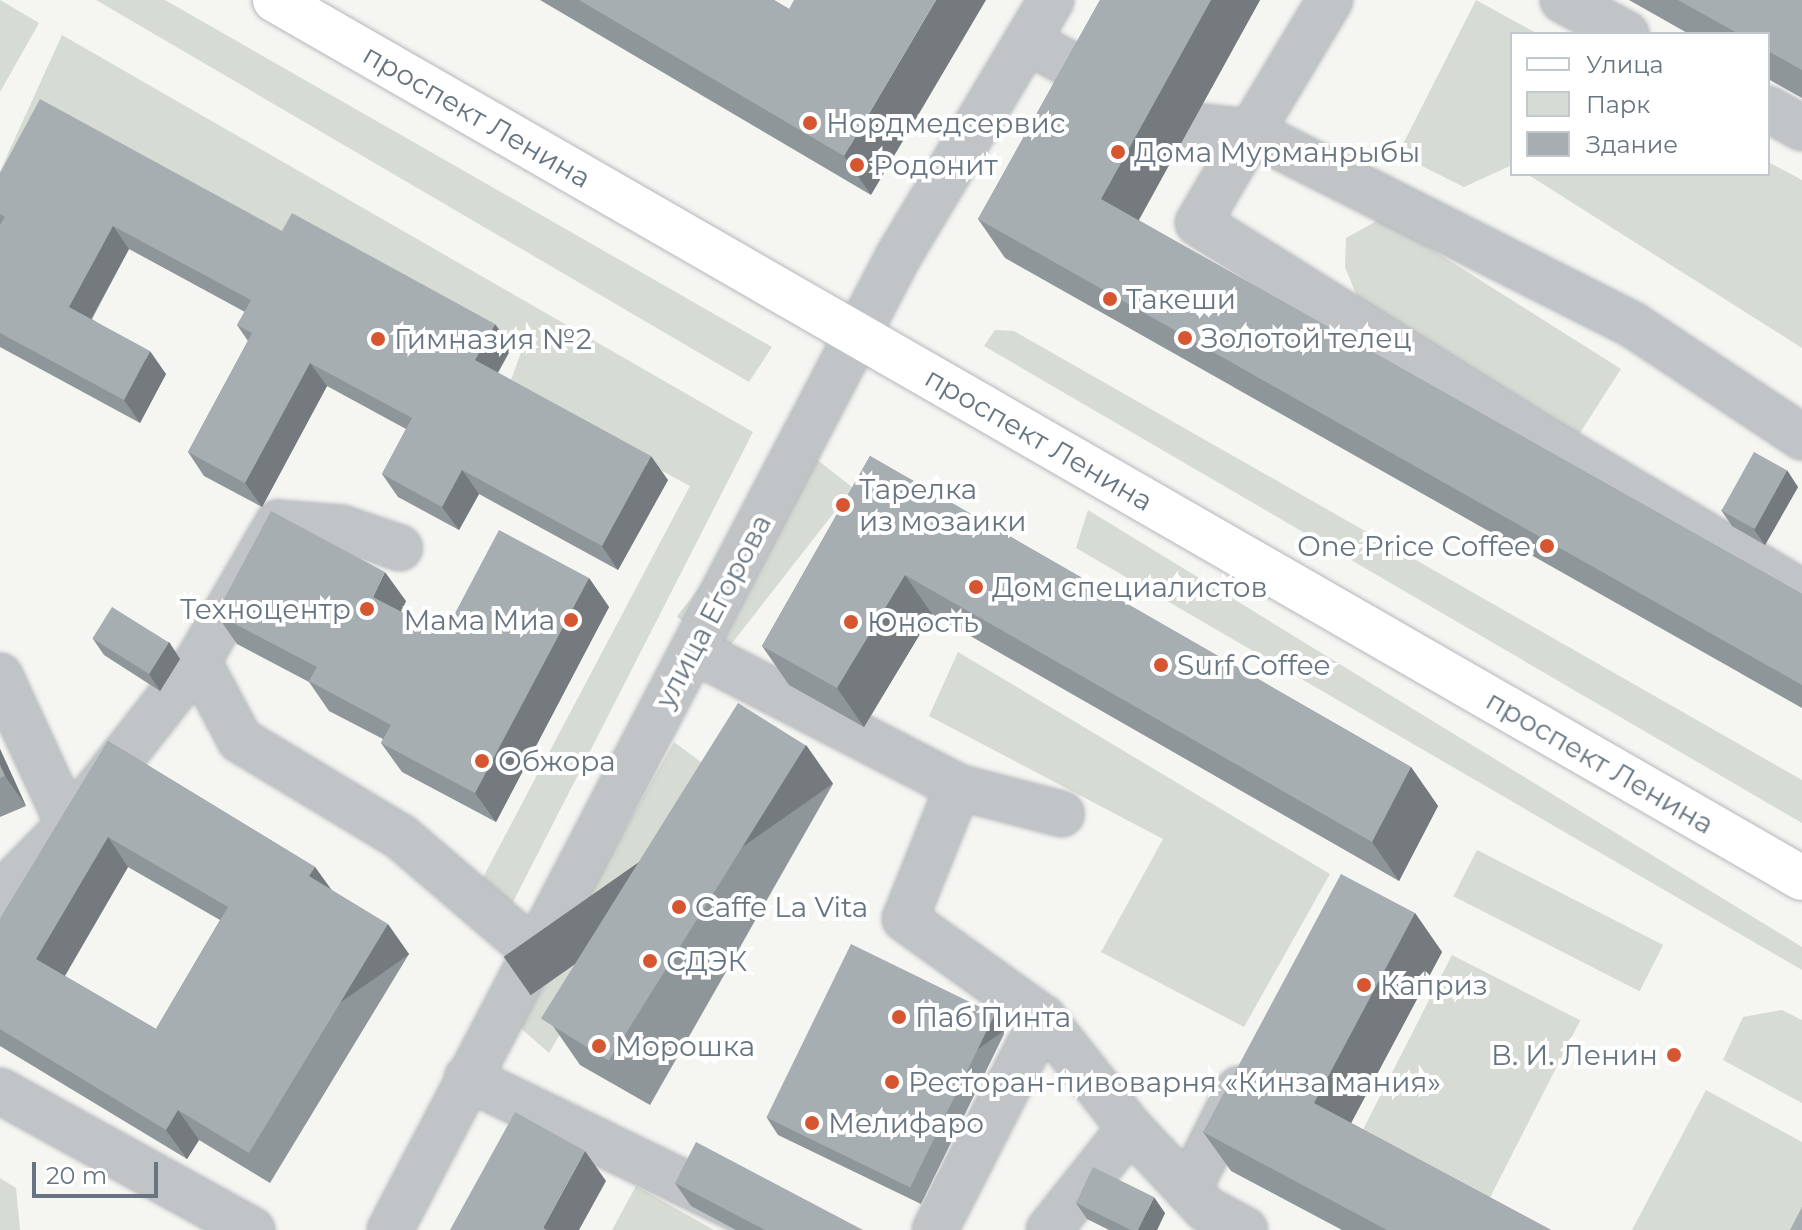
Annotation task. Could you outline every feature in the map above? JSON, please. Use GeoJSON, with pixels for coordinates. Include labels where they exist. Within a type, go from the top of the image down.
{"type":"FeatureCollection","features":[{"type":"Feature","properties":{"kind":"main road","name":"проспект Ленина"},"geometry":{"type":"LineString","coordinates":[[275,0],[1802,878]]}},
{"type":"Feature","properties":{"kind":"street","name":"улица Егорова"},"geometry":{"type":"LineString","coordinates":[[390,1230],[533,950],[857,334],[1051,0]]}},
{"type":"Feature","properties":{"kind":"street"},"geometry":{"type":"LineString","coordinates":[[1330,0],[1198,223],[1549,442],[1802,592]]}},
{"type":"Feature","properties":{"kind":"street"},"geometry":{"type":"LineString","coordinates":[[1563,0],[1622,32]]}},
{"type":"Feature","properties":{"kind":"street"},"geometry":{"type":"LineString","coordinates":[[1027,41],[1104,83]]}},
{"type":"Feature","properties":{"kind":"street"},"geometry":{"type":"LineString","coordinates":[[1770,110],[1802,128]]}},
{"type":"Feature","properties":{"kind":"street"},"geometry":{"type":"LineString","coordinates":[[1188,125],[1251,132],[1633,325],[1802,437]]}},
{"type":"Feature","properties":{"kind":"street"},"geometry":{"type":"LineString","coordinates":[[0,895],[69,825],[198,661],[278,523],[342,528],[400,548]]}},
{"type":"Feature","properties":{"kind":"street"},"geometry":{"type":"LineString","coordinates":[[693,650],[958,787],[1062,814]]}},
{"type":"Feature","properties":{"kind":"street"},"geometry":{"type":"LineString","coordinates":[[198,661],[240,740],[401,837],[533,950]]}},
{"type":"Feature","properties":{"kind":"street"},"geometry":{"type":"LineString","coordinates":[[0,676],[69,825]]}},
{"type":"Feature","properties":{"kind":"street"},"geometry":{"type":"LineString","coordinates":[[958,787],[905,919],[1043,1018],[1130,1128],[1206,1209],[1245,1230]]}},
{"type":"Feature","properties":{"kind":"street"},"geometry":{"type":"LineString","coordinates":[[935,1230],[1043,1018]]}},
{"type":"Feature","properties":{"kind":"street"},"geometry":{"type":"LineString","coordinates":[[1188,1190],[1258,1052]]}},
{"type":"Feature","properties":{"kind":"street"},"geometry":{"type":"LineString","coordinates":[[467,1078],[782,1230]]}},
{"type":"Feature","properties":{"kind":"street"},"geometry":{"type":"LineString","coordinates":[[0,1091],[252,1230]]}},
{"type":"Feature","properties":{"kind":"street"},"geometry":{"type":"LineString","coordinates":[[1049,1230],[1130,1128]]}},
{"type":"Feature","properties":{"kind":"green space"},"geometry":{"type":"Polygon","coordinates":[[[0,0],[39,23],[0,92],[0,0]]]}},
{"type":"Feature","properties":{"kind":"green space"},"geometry":{"type":"Polygon","coordinates":[[[96,0],[165,0],[772,347],[749,382],[96,0]]]}},
{"type":"Feature","properties":{"kind":"green space"},"geometry":{"type":"Polygon","coordinates":[[[1476,0],[1534,32],[1510,32],[1510,166],[1464,187],[1398,154],[1476,0]]]}},
{"type":"Feature","properties":{"kind":"green space"},"geometry":{"type":"Polygon","coordinates":[[[62,35],[753,432],[512,904],[480,883],[690,486],[508,388],[523,347],[310,225],[291,243],[0,204],[0,171],[62,35]]]}},
{"type":"Feature","properties":{"kind":"green space"},"geometry":{"type":"Polygon","coordinates":[[[1770,163],[1802,180],[1802,348],[1530,176],[1770,176],[1770,163]]]}},
{"type":"Feature","properties":{"kind":"green space"},"geometry":{"type":"Polygon","coordinates":[[[1382,218],[1621,369],[1578,436],[1358,299],[1345,267],[1346,238],[1382,218]]]}},
{"type":"Feature","properties":{"kind":"green space"},"geometry":{"type":"Polygon","coordinates":[[[995,330],[1014,331],[1802,780],[1802,823],[984,346],[995,330]]]}},
{"type":"Feature","properties":{"kind":"green space"},"geometry":{"type":"Polygon","coordinates":[[[806,451],[853,488],[724,653],[677,616],[806,451]]]}},
{"type":"Feature","properties":{"kind":"green space"},"geometry":{"type":"Polygon","coordinates":[[[1088,510],[1802,947],[1802,970],[1076,548],[1088,510]]]}},
{"type":"Feature","properties":{"kind":"green space"},"geometry":{"type":"Polygon","coordinates":[[[958,652],[1330,874],[1244,1027],[1101,952],[1163,839],[929,716],[958,652]]]}},
{"type":"Feature","properties":{"kind":"green space"},"geometry":{"type":"Polygon","coordinates":[[[674,742],[713,771],[549,1053],[516,1024],[674,742]]]}},
{"type":"Feature","properties":{"kind":"green space"},"geometry":{"type":"Polygon","coordinates":[[[1477,850],[1663,945],[1640,991],[1453,896],[1477,850]]]}},
{"type":"Feature","properties":{"kind":"green space"},"geometry":{"type":"Polygon","coordinates":[[[1452,955],[1580,1020],[1488,1201],[1360,1136],[1452,955]]]}},
{"type":"Feature","properties":{"kind":"green space"},"geometry":{"type":"Polygon","coordinates":[[[1782,1010],[1802,1020],[1802,1103],[1723,1060],[1743,1017],[1782,1010]]]}},
{"type":"Feature","properties":{"kind":"green space"},"geometry":{"type":"Polygon","coordinates":[[[1706,1090],[1802,1142],[1802,1230],[1632,1230],[1706,1090]]]}},
{"type":"Feature","properties":{"kind":"green space"},"geometry":{"type":"Polygon","coordinates":[[[0,1178],[16,1188],[20,1230],[0,1230],[0,1178]]]}},
{"type":"Feature","properties":{"kind":"green space"},"geometry":{"type":"Polygon","coordinates":[[[636,1186],[714,1230],[612,1230],[636,1186]]]}},
{"type":"Feature","properties":{"kind":"building"},"geometry":{"type":"Polygon","coordinates":[[[579,0],[774,0],[789,9],[794,0],[936,0],[844,156],[579,0]]]}},
{"type":"Feature","properties":{"kind":"building"},"geometry":{"type":"Polygon","coordinates":[[[1100,0],[1211,0],[1101,199],[1802,594],[1802,685],[978,219],[1100,0]]]}},
{"type":"Feature","properties":{"kind":"building"},"geometry":{"type":"Polygon","coordinates":[[[1678,0],[1802,0],[1802,70],[1770,52],[1770,32],[1735,32],[1678,0]]]}},
{"type":"Feature","properties":{"kind":"building","name":"Гимназия №2"},"geometry":{"type":"Polygon","coordinates":[[[40,99],[282,231],[292,213],[495,324],[475,360],[651,456],[602,546],[462,470],[442,507],[382,474],[412,418],[310,363],[245,483],[188,452],[252,333],[237,325],[251,300],[113,226],[69,307],[150,351],[124,400],[0,333],[0,225],[5,217],[0,214],[0,173],[40,99]]]}},
{"type":"Feature","properties":{"kind":"building"},"geometry":{"type":"Polygon","coordinates":[[[1754,452],[1787,470],[1755,529],[1722,511],[1754,452]]]}},
{"type":"Feature","properties":{"kind":"building"},"geometry":{"type":"Polygon","coordinates":[[[870,456],[1411,767],[1372,842],[905,575],[837,688],[762,646],[870,456]]]}},
{"type":"Feature","properties":{"kind":"building"},"geometry":{"type":"Polygon","coordinates":[[[271,511],[385,572],[373,597],[444,634],[499,530],[589,578],[475,793],[381,743],[391,725],[309,681],[317,667],[216,614],[271,511]]]}},
{"type":"Feature","properties":{"kind":"building"},"geometry":{"type":"Polygon","coordinates":[[[112,607],[169,643],[149,674],[92,638],[112,607]]]}},
{"type":"Feature","properties":{"kind":"building"},"geometry":{"type":"Polygon","coordinates":[[[738,703],[806,745],[609,1061],[541,1018],[738,703]]]}},
{"type":"Feature","properties":{"kind":"building"},"geometry":{"type":"Polygon","coordinates":[[[108,741],[315,867],[309,876],[388,924],[249,1153],[178,1110],[166,1130],[0,1029],[0,919],[108,741]],[[108,837],[36,959],[156,1029],[228,907],[108,837]]]}},
{"type":"Feature","properties":{"kind":"building"},"geometry":{"type":"Polygon","coordinates":[[[1341,874],[1415,913],[1314,1103],[1551,1230],[1387,1230],[1203,1132],[1341,874]]]}},
{"type":"Feature","properties":{"kind":"building","name":"Ресторан-пивоварня «Кинза мания»"},"geometry":{"type":"Polygon","coordinates":[[[851,944],[995,1014],[910,1188],[766,1117],[851,944]]]}},
{"type":"Feature","properties":{"kind":"building"},"geometry":{"type":"Polygon","coordinates":[[[515,1112],[585,1151],[543,1228],[547,1230],[450,1230],[515,1112]]]}},
{"type":"Feature","properties":{"kind":"building"},"geometry":{"type":"Polygon","coordinates":[[[696,1142],[863,1230],[765,1230],[675,1183],[696,1142]]]}},
{"type":"Feature","properties":{"kind":"building"},"geometry":{"type":"Polygon","coordinates":[[[1093,1167],[1154,1197],[1138,1230],[1131,1230],[1076,1203],[1093,1167]]]}},
{"type":"Feature","properties":{"kind":"building"},"geometry":{"type":"Polygon","coordinates":[[[1802,1207],[1802,1230],[1790,1230],[1802,1207]]]}},
{"type":"Feature","properties":{"kind":"place","name":"Нордмедсервис"},"geometry":{"type":"Point","coordinates":[810,123]}},
{"type":"Feature","properties":{"kind":"place","name":"Дома Мурманрыбы"},"geometry":{"type":"Point","coordinates":[1118,152]}},
{"type":"Feature","properties":{"kind":"place","name":"Родонит"},"geometry":{"type":"Point","coordinates":[857,165]}},
{"type":"Feature","properties":{"kind":"place","name":"Taкеши"},"geometry":{"type":"Point","coordinates":[1110,299]}},
{"type":"Feature","properties":{"kind":"place","name":"Золотой телец"},"geometry":{"type":"Point","coordinates":[1185,338]}},
{"type":"Feature","properties":{"kind":"place","name":"Гимназия №2"},"geometry":{"type":"Point","coordinates":[378,339]}},
{"type":"Feature","properties":{"kind":"place","name":"Тарелка из мозаики"},"geometry":{"type":"Point","coordinates":[843,505]}},
{"type":"Feature","properties":{"kind":"place","name":"One Price Coffee"},"geometry":{"type":"Point","coordinates":[1547,546]}},
{"type":"Feature","properties":{"kind":"place","name":"Дом специалистов"},"geometry":{"type":"Point","coordinates":[976,587]}},
{"type":"Feature","properties":{"kind":"place","name":"Техноцентр"},"geometry":{"type":"Point","coordinates":[367,609]}},
{"type":"Feature","properties":{"kind":"place","name":"Мама Миа"},"geometry":{"type":"Point","coordinates":[571,620]}},
{"type":"Feature","properties":{"kind":"place","name":"Юность"},"geometry":{"type":"Point","coordinates":[851,622]}},
{"type":"Feature","properties":{"kind":"place","name":"Surf Coffee"},"geometry":{"type":"Point","coordinates":[1161,665]}},
{"type":"Feature","properties":{"kind":"place","name":"Обжора"},"geometry":{"type":"Point","coordinates":[482,761]}},
{"type":"Feature","properties":{"kind":"place","name":"Caffe La Vita"},"geometry":{"type":"Point","coordinates":[679,907]}},
{"type":"Feature","properties":{"kind":"place","name":"СДЭК"},"geometry":{"type":"Point","coordinates":[650,961]}},
{"type":"Feature","properties":{"kind":"place","name":"Каприз"},"geometry":{"type":"Point","coordinates":[1364,985]}},
{"type":"Feature","properties":{"kind":"place","name":"Паб Пинта"},"geometry":{"type":"Point","coordinates":[899,1017]}},
{"type":"Feature","properties":{"kind":"place","name":"Морошка"},"geometry":{"type":"Point","coordinates":[599,1046]}},
{"type":"Feature","properties":{"kind":"place","name":"В. И. Ленин"},"geometry":{"type":"Point","coordinates":[1674,1055]}},
{"type":"Feature","properties":{"kind":"place","name":"Ресторан-пивоварня «Кинза мания»"},"geometry":{"type":"Point","coordinates":[892,1082]}},
{"type":"Feature","properties":{"kind":"place","name":"Мелифаро"},"geometry":{"type":"Point","coordinates":[812,1123]}}]}
